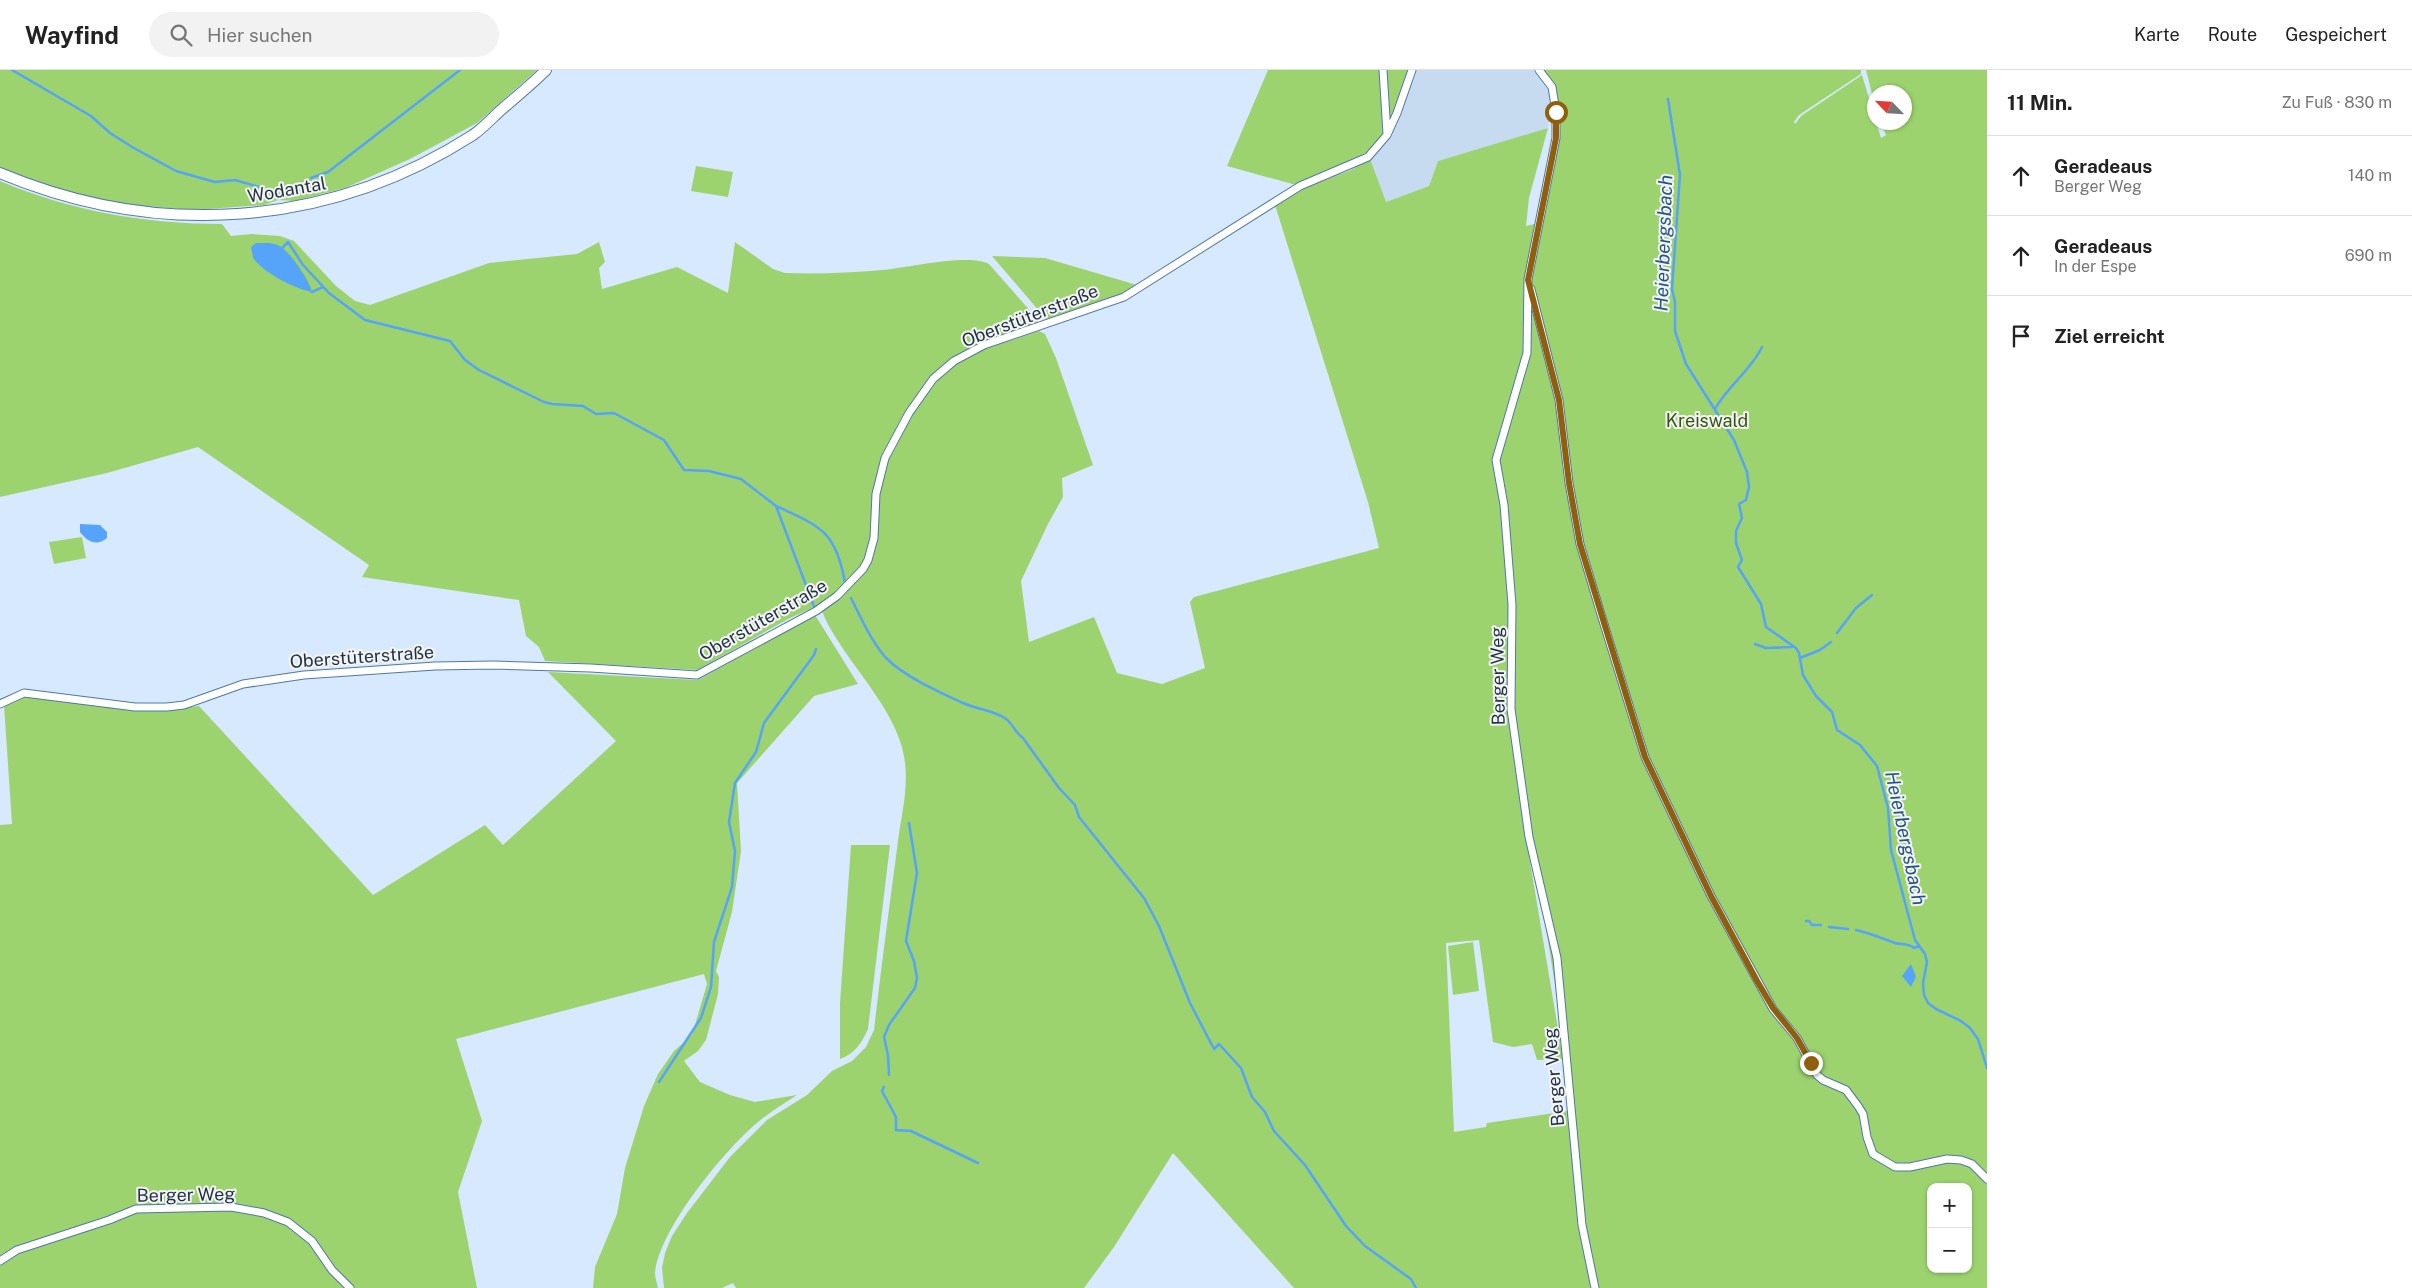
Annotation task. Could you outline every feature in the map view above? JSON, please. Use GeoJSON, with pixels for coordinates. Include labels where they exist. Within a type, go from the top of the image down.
{"type":"FeatureCollection","features":[{"type":"Feature","properties":{"kind":"main road","name":"Wodantal"},"geometry":{"type":"LineString","coordinates":[[0,173],[41,190],[114,209],[192,216],[290,209],[344,196],[425,161],[474,134],[546,70]]}},
{"type":"Feature","properties":{"kind":"street"},"geometry":{"type":"LineString","coordinates":[[1383,70],[1387,135]]}},
{"type":"Feature","properties":{"kind":"street","name":"Oberstüterstraße"},"geometry":{"type":"LineString","coordinates":[[0,704],[24,693],[135,706],[167,707],[184,705],[243,684],[304,675],[435,666],[494,665],[591,668],[697,675],[816,611],[838,596],[863,569],[868,560],[874,538],[876,494],[885,458],[909,414],[928,386],[933,379],[954,361],[984,345],[1124,297],[1300,186],[1368,157],[1387,135],[1397,114],[1412,70]]}},
{"type":"Feature","properties":{"kind":"street","name":"Berger Weg"},"geometry":{"type":"LineString","coordinates":[[1539,70],[1552,87],[1556,112],[1556,138],[1528,280],[1527,352],[1496,460],[1504,505],[1512,605],[1511,709],[1529,837],[1557,958],[1582,1225],[1595,1288]]}},
{"type":"Feature","properties":{"kind":"street"},"geometry":{"type":"LineString","coordinates":[[1528,280],[1559,400],[1569,483],[1580,544],[1605,629],[1645,757],[1711,896],[1773,1008],[1797,1038],[1817,1075],[1823,1080],[1846,1090],[1858,1106],[1863,1114],[1867,1137],[1873,1154],[1896,1167],[1910,1167],[1947,1159],[1961,1160],[1972,1164],[1987,1179]]}},
{"type":"Feature","properties":{"kind":"street","name":"Berger Weg"},"geometry":{"type":"LineString","coordinates":[[0,1260],[17,1250],[109,1220],[136,1209],[231,1207],[264,1213],[288,1222],[312,1241],[332,1270],[350,1288]]}},
{"type":"Feature","properties":{"kind":"shaded area"},"geometry":{"type":"Polygon","coordinates":[[[1415,70],[1534,70],[1548,89],[1551,104],[1548,128],[1438,161],[1429,186],[1385,202],[1370,159],[1389,137],[1415,70]]]}},
{"type":"Feature","properties":{"kind":"green space"},"geometry":{"type":"Polygon","coordinates":[[[0,70],[537,70],[477,123],[410,159],[345,188],[295,201],[278,200],[264,205],[193,210],[111,203],[46,186],[0,167],[0,70]]]}},
{"type":"Feature","properties":{"kind":"green space"},"geometry":{"type":"Polygon","coordinates":[[[1268,70],[1382,70],[1384,133],[1366,153],[1296,185],[1227,166],[1268,70]]]}},
{"type":"Feature","properties":{"kind":"green space"},"geometry":{"type":"Polygon","coordinates":[[[1385,70],[1410,70],[1389,127],[1385,70]]]}},
{"type":"Feature","properties":{"kind":"green space","name":"Kreiswald"},"geometry":{"type":"Polygon","coordinates":[[[1542,70],[1861,70],[1861,74],[1799,115],[1794,122],[1795,124],[1801,116],[1862,75],[1867,92],[1867,130],[1879,130],[1881,138],[1886,135],[1884,130],[1912,130],[1912,85],[1870,85],[1866,70],[1987,70],[1987,1288],[1598,1288],[1580,1192],[1567,1060],[1523,784],[1517,784],[1563,1059],[1537,1060],[1532,1044],[1513,1047],[1493,1042],[1479,940],[1446,943],[1454,1132],[1486,1127],[1487,1123],[1568,1111],[1584,1248],[1591,1288],[1294,1288],[1173,1153],[1114,1247],[1084,1288],[736,1288],[733,1283],[722,1288],[664,1288],[662,1268],[665,1253],[672,1236],[687,1213],[730,1157],[767,1120],[807,1095],[832,1071],[852,1061],[866,1047],[874,1030],[905,795],[906,769],[904,755],[895,728],[872,690],[836,638],[822,611],[843,596],[866,569],[881,482],[886,464],[909,420],[932,384],[959,362],[978,351],[1039,331],[1045,334],[1056,358],[1093,465],[1062,478],[1063,497],[1021,581],[1029,642],[1094,617],[1117,673],[1162,684],[1205,668],[1190,602],[1194,597],[1379,548],[1368,502],[1275,205],[1299,190],[1351,170],[1370,159],[1386,202],[1429,186],[1438,161],[1548,128],[1529,198],[1526,226],[1538,223],[1558,112],[1542,70]]]}},
{"type":"Feature","properties":{"kind":"green space"},"geometry":{"type":"Polygon","coordinates":[[[696,166],[733,172],[728,197],[691,191],[696,166]]]}},
{"type":"Feature","properties":{"kind":"green space"},"geometry":{"type":"Polygon","coordinates":[[[0,181],[54,200],[109,214],[165,222],[222,224],[231,236],[252,234],[280,236],[294,241],[336,286],[355,301],[370,305],[489,263],[577,254],[599,242],[605,262],[599,268],[602,289],[677,267],[728,293],[735,242],[773,269],[785,273],[858,272],[937,262],[980,261],[989,264],[1040,322],[992,338],[950,361],[924,384],[898,425],[880,464],[873,491],[871,539],[866,560],[847,583],[825,602],[788,619],[697,670],[545,661],[539,647],[526,636],[519,600],[362,577],[369,565],[198,447],[107,473],[0,497],[0,181]]]}},
{"type":"Feature","properties":{"kind":"green space"},"geometry":{"type":"Polygon","coordinates":[[[992,256],[1045,258],[1137,285],[1122,295],[1046,319],[992,256]]]}},
{"type":"Feature","properties":{"kind":"green space"},"geometry":{"type":"Polygon","coordinates":[[[82,537],[86,558],[54,564],[49,542],[82,537]]]}},
{"type":"Feature","properties":{"kind":"green space"},"geometry":{"type":"Polygon","coordinates":[[[815,615],[858,684],[814,696],[737,783],[741,851],[732,912],[716,971],[719,977],[718,994],[706,1040],[698,1051],[684,1061],[700,1082],[730,1095],[755,1102],[797,1095],[765,1116],[748,1131],[706,1177],[678,1217],[667,1237],[659,1256],[655,1273],[658,1288],[593,1288],[595,1267],[617,1214],[625,1168],[644,1106],[658,1074],[674,1051],[692,1035],[707,984],[704,974],[456,1039],[482,1121],[458,1192],[477,1288],[0,1288],[0,825],[12,824],[4,705],[24,695],[169,710],[199,706],[373,895],[485,825],[503,845],[616,741],[548,672],[698,680],[815,615]]]}},
{"type":"Feature","properties":{"kind":"green space"},"geometry":{"type":"Polygon","coordinates":[[[851,845],[890,845],[868,1029],[857,1047],[850,1054],[840,1059],[840,1003],[851,845]]]}},
{"type":"Feature","properties":{"kind":"green space"},"geometry":{"type":"Polygon","coordinates":[[[1473,942],[1479,991],[1453,995],[1448,946],[1473,942]]]}},
{"type":"Feature","properties":{"kind":"water"},"geometry":{"type":"Polygon","coordinates":[[[256,243],[275,244],[284,249],[304,274],[312,292],[297,288],[265,270],[253,258],[251,247],[256,243]]]}},
{"type":"Feature","properties":{"kind":"water"},"geometry":{"type":"Polygon","coordinates":[[[80,524],[100,525],[107,532],[107,538],[103,541],[92,542],[80,532],[80,524]]]}},
{"type":"Feature","properties":{"kind":"water"},"geometry":{"type":"Polygon","coordinates":[[[1911,964],[1916,977],[1911,987],[1902,976],[1911,964]]]}},
{"type":"Feature","properties":{"kind":"waterway","name":"Heierbergsbach"},"geometry":{"type":"LineString","coordinates":[[12,70],[91,116],[110,133],[132,147],[176,171],[215,182],[235,180],[263,188]]}},
{"type":"Feature","properties":{"kind":"waterway","name":"Heierbergsbach"},"geometry":{"type":"LineString","coordinates":[[311,178],[328,172],[460,70]]}},
{"type":"Feature","properties":{"kind":"waterway","name":"Heierbergsbach"},"geometry":{"type":"LineString","coordinates":[[1668,99],[1680,175],[1672,289],[1675,302],[1675,331],[1686,364],[1734,440],[1747,472],[1749,487],[1746,500],[1739,504],[1742,518],[1736,531],[1736,543],[1742,560],[1738,567],[1761,604],[1766,627],[1796,648],[1799,653],[1803,675],[1816,696],[1832,712],[1837,730],[1860,745],[1877,766],[1888,808],[1891,850],[1915,940],[1925,954],[1927,962],[1923,983],[1924,995],[1928,1003],[1936,1009],[1961,1021],[1970,1028],[1978,1039],[1987,1068]]}},
{"type":"Feature","properties":{"kind":"waterway"},"geometry":{"type":"LineString","coordinates":[[283,247],[288,242],[303,265],[329,293],[365,320],[450,341],[465,360],[479,370],[544,402],[583,406],[596,414],[614,413],[664,440],[684,470],[709,471],[741,479],[776,506],[815,609]]}},
{"type":"Feature","properties":{"kind":"waterway"},"geometry":{"type":"LineString","coordinates":[[312,292],[323,287]]}},
{"type":"Feature","properties":{"kind":"waterway","name":"Heierbergsbach"},"geometry":{"type":"LineString","coordinates":[[1715,409],[1752,363],[1762,347]]}},
{"type":"Feature","properties":{"kind":"waterway"},"geometry":{"type":"LineString","coordinates":[[776,506],[815,526],[824,533],[837,552],[845,583]]}},
{"type":"Feature","properties":{"kind":"waterway"},"geometry":{"type":"LineString","coordinates":[[1837,633],[1856,608],[1872,595]]}},
{"type":"Feature","properties":{"kind":"waterway"},"geometry":{"type":"LineString","coordinates":[[851,598],[876,644],[886,658],[894,665],[923,684],[968,705],[1003,717],[1023,738],[1059,788],[1075,805],[1079,817],[1144,898],[1159,926],[1190,1003],[1214,1049],[1219,1044],[1241,1068],[1252,1097],[1265,1112],[1274,1131],[1305,1165],[1346,1226],[1365,1246],[1411,1279],[1416,1288]]}},
{"type":"Feature","properties":{"kind":"waterway"},"geometry":{"type":"LineString","coordinates":[[1800,658],[1820,650],[1831,642]]}},
{"type":"Feature","properties":{"kind":"waterway"},"geometry":{"type":"LineString","coordinates":[[1755,644],[1766,648],[1792,647]]}},
{"type":"Feature","properties":{"kind":"waterway"},"geometry":{"type":"LineString","coordinates":[[659,1082],[701,1018],[711,987],[714,942],[732,887],[735,851],[729,822],[735,783],[756,752],[764,723],[814,655],[816,649]]}},
{"type":"Feature","properties":{"kind":"waterway"},"geometry":{"type":"LineString","coordinates":[[889,1075],[888,1055],[884,1037],[889,1025],[915,988],[917,978],[914,961],[906,941],[917,873],[909,823]]}},
{"type":"Feature","properties":{"kind":"waterway"},"geometry":{"type":"LineString","coordinates":[[1806,921],[1809,921],[1812,925],[1821,925]]}},
{"type":"Feature","properties":{"kind":"waterway"},"geometry":{"type":"LineString","coordinates":[[1829,927],[1848,929]]}},
{"type":"Feature","properties":{"kind":"waterway"},"geometry":{"type":"LineString","coordinates":[[1856,930],[1914,948],[1919,946]]}},
{"type":"Feature","properties":{"kind":"waterway"},"geometry":{"type":"LineString","coordinates":[[884,1087],[882,1091],[896,1117],[896,1130],[911,1131],[978,1163]]}},
{"type":"Feature","properties":{"kind":"route"},"geometry":{"type":"LineString","coordinates":[[1556,112],[1556,138],[1528,280],[1559,400],[1569,483],[1580,544],[1645,757],[1711,896],[1757,981],[1773,1008],[1797,1038],[1811,1063]]}}]}
